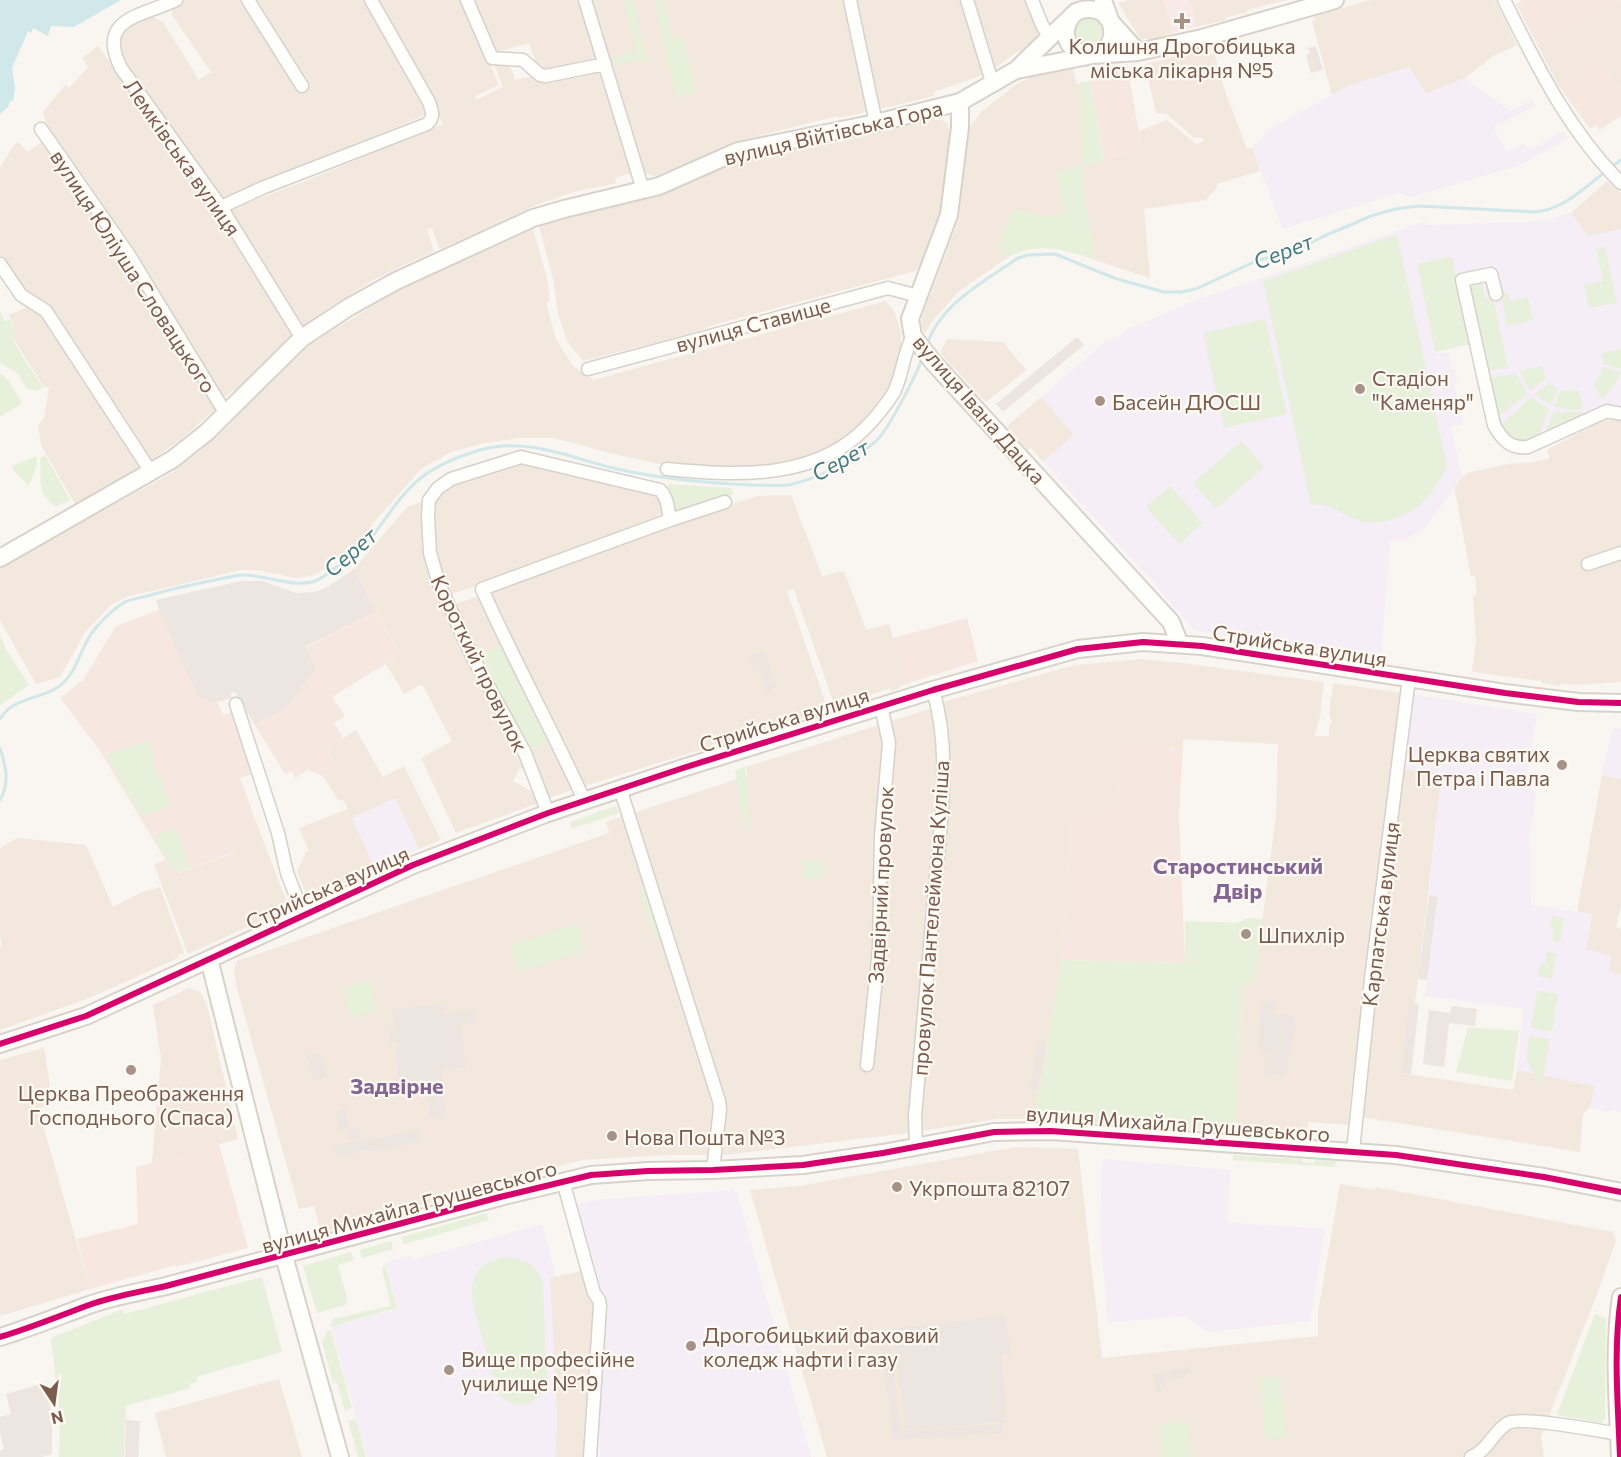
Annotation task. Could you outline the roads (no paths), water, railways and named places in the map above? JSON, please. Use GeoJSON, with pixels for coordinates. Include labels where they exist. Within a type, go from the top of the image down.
{"type":"FeatureCollection","features":[{"type":"Feature","properties":{"kind":"street","name":"Лемківська вулиця"},"geometry":{"type":"LineString","coordinates":[[176,0],[145,10],[122,24],[115,33],[114,55],[221,207],[302,338]]}},
{"type":"Feature","properties":{"kind":"street"},"geometry":{"type":"LineString","coordinates":[[248,0],[302,86]]}},
{"type":"Feature","properties":{"kind":"street"},"geometry":{"type":"LineString","coordinates":[[221,207],[262,188],[427,124],[432,119],[433,114],[429,102],[371,0]]}},
{"type":"Feature","properties":{"kind":"street"},"geometry":{"type":"LineString","coordinates":[[467,0],[492,58],[523,60],[540,75],[546,76],[604,64]]}},
{"type":"Feature","properties":{"kind":"street"},"geometry":{"type":"LineString","coordinates":[[585,0],[643,190]]}},
{"type":"Feature","properties":{"kind":"street"},"geometry":{"type":"LineString","coordinates":[[850,0],[876,123]]}},
{"type":"Feature","properties":{"kind":"street"},"geometry":{"type":"LineString","coordinates":[[967,0],[993,85]]}},
{"type":"Feature","properties":{"kind":"street"},"geometry":{"type":"LineString","coordinates":[[1032,0],[1050,38]]}},
{"type":"Feature","properties":{"kind":"street"},"geometry":{"type":"LineString","coordinates":[[1080,0],[1066,28],[1067,40],[1070,46],[1080,53],[1093,55],[1109,43],[1112,30],[1103,0]]}},
{"type":"Feature","properties":{"kind":"street"},"geometry":{"type":"LineString","coordinates":[[1504,0],[1553,95],[1575,129],[1618,179]]}},
{"type":"Feature","properties":{"kind":"street","name":"вулиця Війтівська Гора"},"geometry":{"type":"LineString","coordinates":[[1016,70],[1093,55],[1138,52],[1202,38],[1327,1]]}},
{"type":"Feature","properties":{"kind":"street"},"geometry":{"type":"LineString","coordinates":[[1071,17],[1076,12],[1089,8],[1102,12],[1138,52]]}},
{"type":"Feature","properties":{"kind":"street","name":"вулиця Війтівська Гора"},"geometry":{"type":"LineString","coordinates":[[0,558],[152,472],[188,448],[226,414],[302,338],[349,307],[396,281],[498,233],[550,213],[670,182],[738,152],[876,123],[960,102],[1016,70],[1071,17]]}},
{"type":"Feature","properties":{"kind":"street","name":"вулиця Івана Дацка"},"geometry":{"type":"LineString","coordinates":[[960,102],[960,127],[949,215],[910,319],[916,340],[933,362],[1160,609],[1169,635]]}},
{"type":"Feature","properties":{"kind":"street","name":"вулиця Юліуша Словацького"},"geometry":{"type":"LineString","coordinates":[[41,129],[129,255],[226,414]]}},
{"type":"Feature","properties":{"kind":"street"},"geometry":{"type":"LineString","coordinates":[[0,264],[21,296],[46,311],[152,472]]}},
{"type":"Feature","properties":{"kind":"street"},"geometry":{"type":"LineString","coordinates":[[1496,294],[1491,274],[1462,280],[1494,425],[1507,443],[1516,447],[1528,447],[1607,411],[1621,414]]}},
{"type":"Feature","properties":{"kind":"street","name":"вулиця Ставище"},"geometry":{"type":"LineString","coordinates":[[588,369],[888,288],[918,296]]}},
{"type":"Feature","properties":{"kind":"street"},"geometry":{"type":"LineString","coordinates":[[667,469],[728,473],[777,471],[811,463],[835,452],[860,434],[894,392],[903,369],[908,345],[916,340]]}},
{"type":"Feature","properties":{"kind":"street","name":"Короткий провулок"},"geometry":{"type":"LineString","coordinates":[[548,813],[525,753],[473,658],[439,584],[430,553],[429,500],[438,488],[451,479],[520,457],[660,490],[668,506],[669,520]]}},
{"type":"Feature","properties":{"kind":"street"},"geometry":{"type":"LineString","coordinates":[[584,800],[556,739],[506,643],[482,589],[669,520],[725,502]]}},
{"type":"Feature","properties":{"kind":"street"},"geometry":{"type":"LineString","coordinates":[[1588,564],[1621,553]]}},
{"type":"Feature","properties":{"kind":"street","name":"Стрийська вулиця"},"geometry":{"type":"LineString","coordinates":[[0,1044],[86,1016],[424,860],[548,813],[881,706],[1078,649],[1143,642],[1169,635],[1202,646],[1409,678],[1578,702],[1621,704]]}},
{"type":"Feature","properties":{"kind":"street","name":"Карпатська вулиця"},"geometry":{"type":"LineString","coordinates":[[1353,1151],[1409,678]]}},
{"type":"Feature","properties":{"kind":"street","name":"провулок Пантелеймона Куліша"},"geometry":{"type":"LineString","coordinates":[[916,1147],[915,1116],[939,840],[942,772],[942,737],[933,690]]}},
{"type":"Feature","properties":{"kind":"street"},"geometry":{"type":"LineString","coordinates":[[236,704],[278,833],[287,873],[303,914]]}},
{"type":"Feature","properties":{"kind":"street","name":"Задвірний провулок"},"geometry":{"type":"LineString","coordinates":[[867,1065],[879,950],[881,837],[889,743],[881,706]]}},
{"type":"Feature","properties":{"kind":"street"},"geometry":{"type":"LineString","coordinates":[[620,788],[719,1101],[720,1109],[712,1170]]}},
{"type":"Feature","properties":{"kind":"street"},"geometry":{"type":"LineString","coordinates":[[209,959],[284,1256],[340,1457]]}},
{"type":"Feature","properties":{"kind":"street","name":"вулиця Михайла Грушевського"},"geometry":{"type":"LineString","coordinates":[[0,1337],[39,1326],[106,1300],[284,1256],[563,1181],[612,1173],[802,1165],[916,1147],[979,1134],[1026,1130],[1353,1151],[1430,1160],[1621,1192]]}},
{"type":"Feature","properties":{"kind":"street"},"geometry":{"type":"LineString","coordinates":[[563,1181],[594,1293],[600,1306],[590,1457]]}},
{"type":"Feature","properties":{"kind":"street"},"geometry":{"type":"LineString","coordinates":[[1620,1457],[1617,1332],[1621,1297]]}},
{"type":"Feature","properties":{"kind":"street"},"geometry":{"type":"LineString","coordinates":[[1471,1457],[1482,1452],[1502,1428],[1512,1421],[1619,1434]]}},
{"type":"Feature","properties":{"kind":"water"},"geometry":{"type":"Polygon","coordinates":[[[0,0],[121,0],[74,27],[51,26],[48,36],[33,28],[31,33],[28,31],[12,68],[15,88],[13,101],[10,101],[8,107],[0,114],[0,0]]]}},
{"type":"Feature","properties":{"kind":"waterway","name":"Серет"},"geometry":{"type":"LineString","coordinates":[[1610,168],[1621,160]]}},
{"type":"Feature","properties":{"kind":"waterway","name":"Серет"},"geometry":{"type":"LineString","coordinates":[[927,345],[942,317],[965,295],[1018,258],[1028,255],[1055,254],[1117,279],[1164,292],[1181,292],[1196,289],[1256,261],[1300,249],[1371,216],[1395,209],[1419,206],[1536,212],[1565,202],[1605,172]]}},
{"type":"Feature","properties":{"kind":"waterway","name":"Серет"},"geometry":{"type":"LineString","coordinates":[[0,719],[13,706],[47,693],[62,684],[72,672],[94,630],[108,614],[125,602],[181,587],[240,575],[294,583],[315,581],[364,547],[400,500],[422,477],[457,458],[497,447],[531,447],[630,472],[665,478],[734,484],[778,486],[793,484],[838,467],[877,440],[909,388],[923,357]]}},
{"type":"Feature","properties":{"kind":"waterway","name":"Серет"},"geometry":{"type":"LineString","coordinates":[[0,748],[6,774],[5,787],[0,800]]}},
{"type":"Feature","properties":{"kind":"place","name":"Колишня Дрогобицька міська лікарня №5"},"geometry":{"type":"Point","coordinates":[1182,21]}},
{"type":"Feature","properties":{"kind":"place","name":"Стадіон \"Каменяр\""},"geometry":{"type":"Point","coordinates":[1360,389]}},
{"type":"Feature","properties":{"kind":"place","name":"Басейн ДЮСШ"},"geometry":{"type":"Point","coordinates":[1100,401]}},
{"type":"Feature","properties":{"kind":"place","name":"Церква святих Петра і Павла"},"geometry":{"type":"Point","coordinates":[1562,765]}},
{"type":"Feature","properties":{"kind":"place","name":"Шпихлір"},"geometry":{"type":"Point","coordinates":[1246,934]}},
{"type":"Feature","properties":{"kind":"place","name":"Церква Преображення Господнього (Спаса)"},"geometry":{"type":"Point","coordinates":[131,1070]}},
{"type":"Feature","properties":{"kind":"place","name":"Нова Пошта №3"},"geometry":{"type":"Point","coordinates":[612,1136]}},
{"type":"Feature","properties":{"kind":"place","name":"Укрпошта 82107"},"geometry":{"type":"Point","coordinates":[897,1187]}},
{"type":"Feature","properties":{"kind":"place","name":"Дрогобицький фаховий коледж нафти і газу"},"geometry":{"type":"Point","coordinates":[691,1346]}},
{"type":"Feature","properties":{"kind":"place","name":"Вище професійне училище №19"},"geometry":{"type":"Point","coordinates":[449,1370]}},
{"type":"Feature","properties":{"kind":"district","name":"Старостинський Двір"},"geometry":{"type":"Point","coordinates":[1238,878]}},
{"type":"Feature","properties":{"kind":"district","name":"Задвірне"},"geometry":{"type":"Point","coordinates":[397,1085]}}]}
